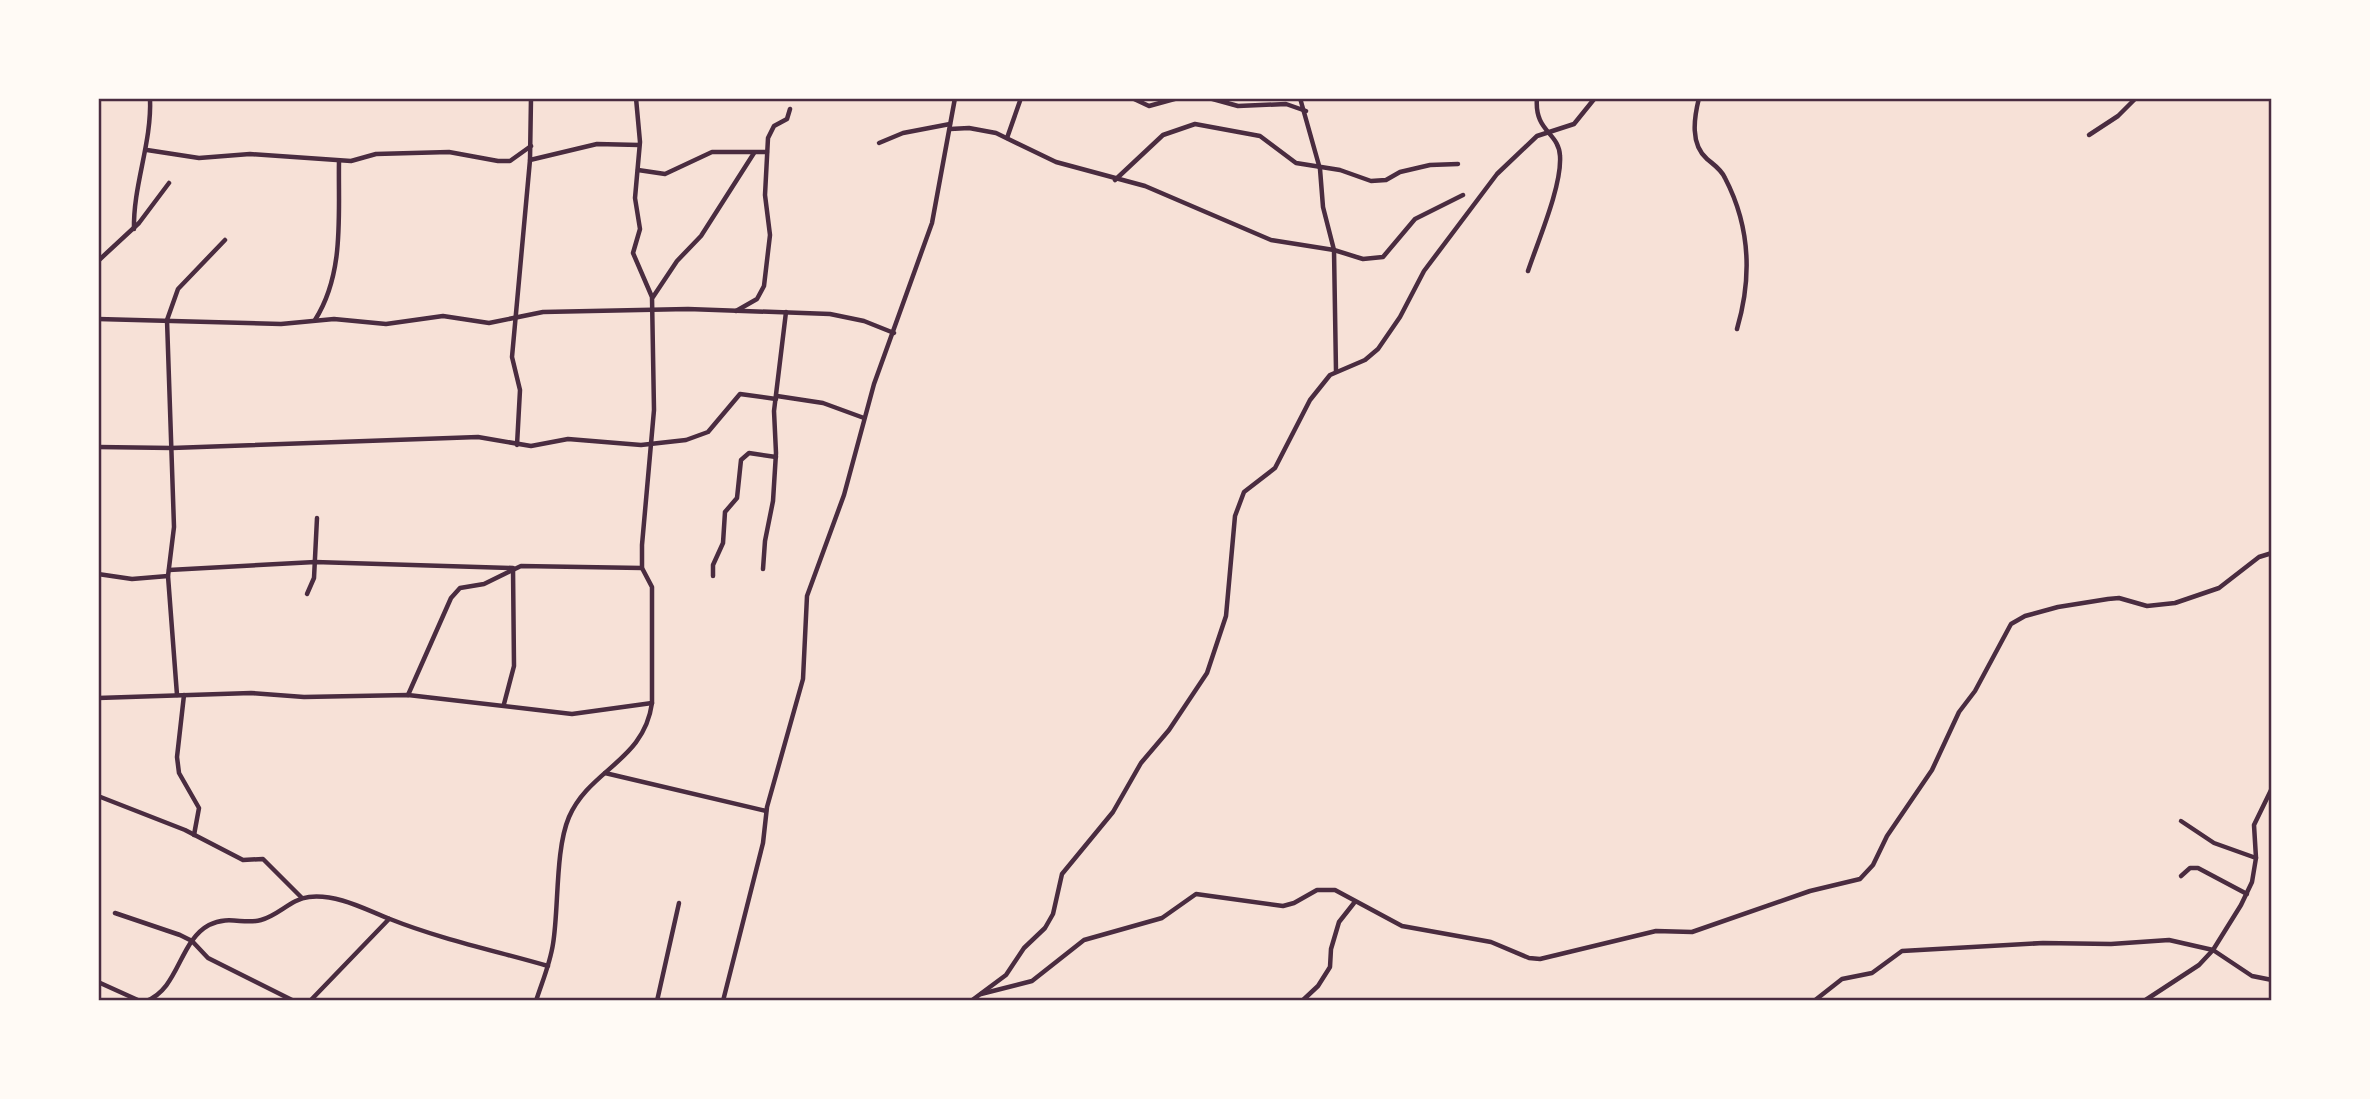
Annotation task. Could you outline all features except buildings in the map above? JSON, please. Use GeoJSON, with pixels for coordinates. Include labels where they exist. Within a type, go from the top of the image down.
{"type":"FeatureCollection","features":[{"type":"Feature","properties":{"kind":"street"},"geometry":{"type":"LineString","coordinates":[[134,229],[133,211],[147,150],[150,98]]}},
{"type":"Feature","properties":{"kind":"street"},"geometry":{"type":"LineString","coordinates":[[517,445],[520,390],[513,363],[531,146],[531,98]]}},
{"type":"Feature","properties":{"kind":"street"},"geometry":{"type":"LineString","coordinates":[[536,1001],[548,966],[568,822],[582,797],[640,740],[650,720],[652,703],[652,587],[642,568],[643,527],[654,410],[652,298],[633,253],[640,229],[635,198],[640,145],[636,98]]}},
{"type":"Feature","properties":{"kind":"street"},"geometry":{"type":"LineString","coordinates":[[723,1001],[763,843],[766,810],[803,680],[807,596],[839,511],[874,384],[932,223],[956,98]]}},
{"type":"Feature","properties":{"kind":"street"},"geometry":{"type":"LineString","coordinates":[[1007,138],[1021,98]]}},
{"type":"Feature","properties":{"kind":"street"},"geometry":{"type":"LineString","coordinates":[[1132,98],[1149,106],[1178,98]]}},
{"type":"Feature","properties":{"kind":"street"},"geometry":{"type":"LineString","coordinates":[[1209,98],[1238,106],[1286,104],[1306,111]]}},
{"type":"Feature","properties":{"kind":"street"},"geometry":{"type":"LineString","coordinates":[[1300,98],[1306,111],[1310,140],[1320,169],[1323,207],[1334,250],[1336,371]]}},
{"type":"Feature","properties":{"kind":"street"},"geometry":{"type":"LineString","coordinates":[[1528,271],[1559,169],[1560,155],[1537,117],[1537,98]]}},
{"type":"Feature","properties":{"kind":"street"},"geometry":{"type":"LineString","coordinates":[[971,1001],[1006,975],[1024,948],[1045,928],[1053,914],[1062,874],[1113,812],[1141,763],[1169,730],[1207,673],[1226,616],[1227,582],[1240,498],[1275,468],[1310,400],[1336,371],[1365,360],[1378,349],[1400,317],[1424,271],[1497,174],[1531,141],[1574,124],[1595,98]]}},
{"type":"Feature","properties":{"kind":"street"},"geometry":{"type":"LineString","coordinates":[[1699,98],[1695,124],[1699,150],[1727,181],[1740,216],[1746,249],[1747,281],[1737,329]]}},
{"type":"Feature","properties":{"kind":"street"},"geometry":{"type":"LineString","coordinates":[[2090,135],[2118,117],[2136,98]]}},
{"type":"Feature","properties":{"kind":"street"},"geometry":{"type":"LineString","coordinates":[[734,312],[757,299],[764,286],[770,235],[765,195],[766,152],[771,130],[787,119],[790,109]]}},
{"type":"Feature","properties":{"kind":"street"},"geometry":{"type":"LineString","coordinates":[[1115,180],[1163,135],[1195,124],[1265,137],[1296,163],[1379,181],[1413,168],[1458,164]]}},
{"type":"Feature","properties":{"kind":"street"},"geometry":{"type":"LineString","coordinates":[[879,143],[903,133],[950,126],[969,128],[1007,138],[1056,162],[1145,186],[1271,240],[1334,250],[1363,259],[1383,257],[1415,219],[1463,195]]}},
{"type":"Feature","properties":{"kind":"street"},"geometry":{"type":"LineString","coordinates":[[530,160],[597,144],[640,145]]}},
{"type":"Feature","properties":{"kind":"street"},"geometry":{"type":"LineString","coordinates":[[147,150],[199,158],[250,154],[340,161],[357,161],[376,154],[449,152],[510,161],[531,146]]}},
{"type":"Feature","properties":{"kind":"street"},"geometry":{"type":"LineString","coordinates":[[638,170],[665,174],[712,152],[766,152]]}},
{"type":"Feature","properties":{"kind":"street"},"geometry":{"type":"LineString","coordinates":[[652,298],[677,261],[701,236],[754,153]]}},
{"type":"Feature","properties":{"kind":"street"},"geometry":{"type":"LineString","coordinates":[[315,320],[326,302],[334,279],[340,161]]}},
{"type":"Feature","properties":{"kind":"street"},"geometry":{"type":"LineString","coordinates":[[98,261],[134,229],[169,183]]}},
{"type":"Feature","properties":{"kind":"street"},"geometry":{"type":"LineString","coordinates":[[194,835],[198,805],[179,774],[177,757],[181,695],[169,573],[174,536],[167,320],[178,289],[225,240]]}},
{"type":"Feature","properties":{"kind":"street"},"geometry":{"type":"LineString","coordinates":[[98,319],[281,324],[315,320],[386,324],[443,316],[489,323],[542,312],[786,312],[848,317],[894,333]]}},
{"type":"Feature","properties":{"kind":"street"},"geometry":{"type":"LineString","coordinates":[[763,569],[776,457],[774,411],[786,312]]}},
{"type":"Feature","properties":{"kind":"street"},"geometry":{"type":"LineString","coordinates":[[98,447],[172,448],[478,437],[517,445],[568,439],[629,445],[651,444],[686,440],[708,432],[740,394],[823,403],[864,418]]}},
{"type":"Feature","properties":{"kind":"street"},"geometry":{"type":"LineString","coordinates":[[713,576],[713,565],[723,543],[725,512],[737,498],[741,460],[749,453],[776,457]]}},
{"type":"Feature","properties":{"kind":"street"},"geometry":{"type":"LineString","coordinates":[[307,594],[314,578],[317,518]]}},
{"type":"Feature","properties":{"kind":"street"},"geometry":{"type":"LineString","coordinates":[[981,994],[1032,981],[1084,940],[1162,918],[1196,894],[1288,906],[1324,889],[1340,892],[1354,903],[1368,906],[1402,926],[1491,942],[1529,958],[1540,959],[1664,929],[1692,932],[1810,891],[1860,879],[1873,864],[1887,836],[1926,779],[1959,712],[1975,691],[2011,624],[2025,616],[2058,607],[2108,598],[2127,599],[2147,607],[2175,603],[2219,588],[2259,556],[2272,553]]}},
{"type":"Feature","properties":{"kind":"street"},"geometry":{"type":"LineString","coordinates":[[98,574],[132,579],[169,573],[315,562],[513,568],[642,568]]}},
{"type":"Feature","properties":{"kind":"street"},"geometry":{"type":"LineString","coordinates":[[408,695],[451,598],[460,588],[484,584],[513,568]]}},
{"type":"Feature","properties":{"kind":"street"},"geometry":{"type":"LineString","coordinates":[[504,704],[514,666],[513,568]]}},
{"type":"Feature","properties":{"kind":"street"},"geometry":{"type":"LineString","coordinates":[[98,698],[181,695],[408,695],[504,704],[572,714],[652,703]]}},
{"type":"Feature","properties":{"kind":"street"},"geometry":{"type":"LineString","coordinates":[[605,773],[766,810]]}},
{"type":"Feature","properties":{"kind":"street"},"geometry":{"type":"LineString","coordinates":[[2144,1001],[2189,974],[2213,950],[2247,894],[2256,858],[2254,825],[2272,788]]}},
{"type":"Feature","properties":{"kind":"street"},"geometry":{"type":"LineString","coordinates":[[98,796],[194,835],[243,860],[263,859],[302,898]]}},
{"type":"Feature","properties":{"kind":"street"},"geometry":{"type":"LineString","coordinates":[[2181,821],[2214,843],[2256,858]]}},
{"type":"Feature","properties":{"kind":"street"},"geometry":{"type":"LineString","coordinates":[[2181,876],[2190,868],[2198,867],[2247,894]]}},
{"type":"Feature","properties":{"kind":"street"},"geometry":{"type":"LineString","coordinates":[[146,1001],[171,978],[192,941],[213,923],[236,918],[260,921],[302,898],[315,897],[354,903],[388,919],[548,966]]}},
{"type":"Feature","properties":{"kind":"street"},"geometry":{"type":"LineString","coordinates":[[657,1001],[679,903]]}},
{"type":"Feature","properties":{"kind":"street"},"geometry":{"type":"LineString","coordinates":[[1302,1001],[1318,986],[1330,967],[1331,948],[1339,922],[1354,903]]}},
{"type":"Feature","properties":{"kind":"street"},"geometry":{"type":"LineString","coordinates":[[115,913],[129,915],[192,941],[211,960],[295,1001]]}},
{"type":"Feature","properties":{"kind":"street"},"geometry":{"type":"LineString","coordinates":[[310,1001],[388,919]]}},
{"type":"Feature","properties":{"kind":"street"},"geometry":{"type":"LineString","coordinates":[[1814,1001],[1842,979],[1871,973],[1902,951],[2043,943],[2111,944],[2156,939],[2213,950],[2252,976],[2272,980]]}},
{"type":"Feature","properties":{"kind":"street"},"geometry":{"type":"LineString","coordinates":[[98,982],[140,1001]]}},
{"type":"Feature","properties":{"kind":"street"},"geometry":{"type":"LineString","coordinates":[[118,991],[134,1001]]}}]}
